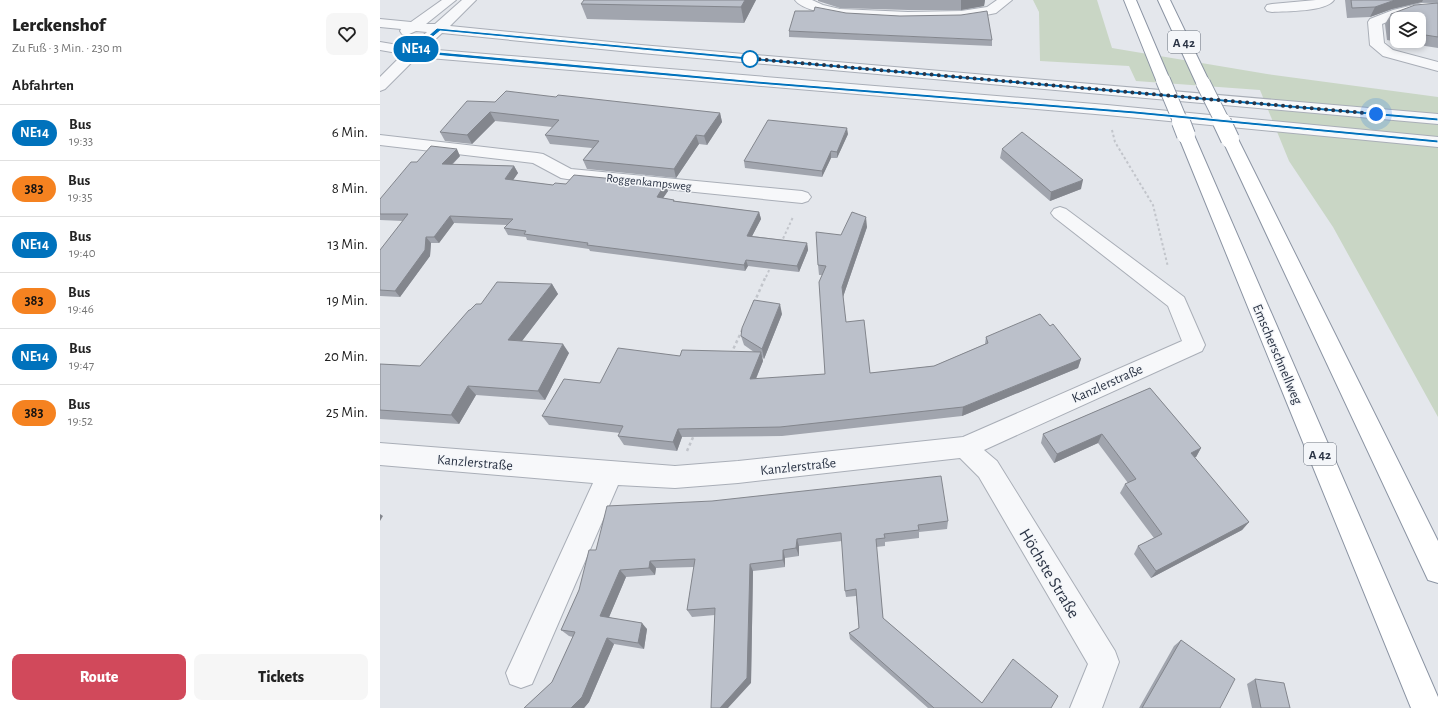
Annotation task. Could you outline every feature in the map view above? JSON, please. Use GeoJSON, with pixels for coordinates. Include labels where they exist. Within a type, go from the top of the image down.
{"type":"FeatureCollection","features":[{"type":"Feature","properties":{"kind":"highway","name":"Emscherschnellweg"},"geometry":{"type":"LineString","coordinates":[[1130,0],[1427,708]]}},
{"type":"Feature","properties":{"kind":"highway","name":"A 42"},"geometry":{"type":"LineString","coordinates":[[1164,0],[1438,570]]}},
{"type":"Feature","properties":{"kind":"street"},"geometry":{"type":"LineString","coordinates":[[380,57],[385,46],[450,0]]}},
{"type":"Feature","properties":{"kind":"street"},"geometry":{"type":"LineString","coordinates":[[380,86],[413,52],[470,0]]}},
{"type":"Feature","properties":{"kind":"street"},"geometry":{"type":"LineString","coordinates":[[801,0],[819,8],[840,14],[908,16],[961,15],[990,10],[1006,0]]}},
{"type":"Feature","properties":{"kind":"street"},"geometry":{"type":"LineString","coordinates":[[1272,8],[1315,5],[1327,2],[1328,0]]}},
{"type":"Feature","properties":{"kind":"street"},"geometry":{"type":"LineString","coordinates":[[1438,7],[1428,6],[1407,9],[1375,22],[1377,45],[1388,53],[1438,67]]}},
{"type":"Feature","properties":{"kind":"street"},"geometry":{"type":"LineString","coordinates":[[380,23],[743,58],[1438,119]]}},
{"type":"Feature","properties":{"kind":"street"},"geometry":{"type":"LineString","coordinates":[[385,46],[413,52],[757,82],[1107,110],[1438,142]]}},
{"type":"Feature","properties":{"kind":"street","name":"Roggenkampsweg"},"geometry":{"type":"LineString","coordinates":[[380,140],[537,158],[566,174],[802,197]]}},
{"type":"Feature","properties":{"kind":"street"},"geometry":{"type":"LineString","coordinates":[[1060,213],[1177,302]]}},
{"type":"Feature","properties":{"kind":"street","name":"Kanzlerstraße"},"geometry":{"type":"LineString","coordinates":[[380,454],[675,477],[738,472],[965,447],[1194,344],[1177,302]]}},
{"type":"Feature","properties":{"kind":"street","name":"Höchste Straße"},"geometry":{"type":"LineString","coordinates":[[965,447],[988,469],[1104,662],[1086,708]]}},
{"type":"Feature","properties":{"kind":"street"},"geometry":{"type":"LineString","coordinates":[[521,673],[610,473]]}},
{"type":"Feature","properties":{"kind":"path"},"geometry":{"type":"LineString","coordinates":[[1107,110],[1115,142],[1153,205],[1177,302]]}},
{"type":"Feature","properties":{"kind":"path"},"geometry":{"type":"LineString","coordinates":[[779,247],[802,197]]}},
{"type":"Feature","properties":{"kind":"path"},"geometry":{"type":"LineString","coordinates":[[753,305],[773,262]]}},
{"type":"Feature","properties":{"kind":"path"},"geometry":{"type":"LineString","coordinates":[[730,355],[744,326]]}},
{"type":"Feature","properties":{"kind":"path"},"geometry":{"type":"LineString","coordinates":[[675,477],[695,434]]}},
{"type":"Feature","properties":{"kind":"green space"},"geometry":{"type":"Polygon","coordinates":[[[1033,0],[1097,0],[1112,48],[1267,74],[1438,97],[1438,417],[1333,227],[1289,161],[1260,90],[1136,81],[1129,66],[1040,61],[1039,12],[1033,0]]]}},
{"type":"Feature","properties":{"kind":"building"},"geometry":{"type":"Polygon","coordinates":[[[584,0],[745,0],[741,7],[581,4],[584,0]]]}},
{"type":"Feature","properties":{"kind":"building"},"geometry":{"type":"Polygon","coordinates":[[[1351,0],[1395,0],[1375,7],[1352,8],[1351,0]]]}},
{"type":"Feature","properties":{"kind":"building"},"geometry":{"type":"Polygon","coordinates":[[[1438,3],[1438,37],[1426,35],[1426,12],[1396,12],[1415,5],[1438,3]]]}},
{"type":"Feature","properties":{"kind":"building"},"geometry":{"type":"Polygon","coordinates":[[[815,7],[846,13],[900,16],[961,15],[987,11],[992,40],[789,31],[795,11],[814,11],[815,7]]]}},
{"type":"Feature","properties":{"kind":"building"},"geometry":{"type":"Polygon","coordinates":[[[506,91],[556,97],[558,95],[720,113],[704,136],[696,135],[674,169],[583,160],[599,141],[545,135],[559,120],[490,112],[467,135],[440,132],[467,101],[495,102],[506,91]]]}},
{"type":"Feature","properties":{"kind":"building"},"geometry":{"type":"Polygon","coordinates":[[[768,120],[847,128],[837,152],[831,151],[822,171],[744,161],[768,120]]]}},
{"type":"Feature","properties":{"kind":"building"},"geometry":{"type":"Polygon","coordinates":[[[1022,132],[1083,180],[1051,192],[1002,149],[1022,132]]]}},
{"type":"Feature","properties":{"kind":"building"},"geometry":{"type":"Polygon","coordinates":[[[431,146],[457,149],[442,164],[514,166],[505,179],[553,185],[555,183],[566,184],[574,175],[665,184],[657,197],[674,200],[673,201],[759,212],[747,236],[807,243],[797,266],[746,260],[744,265],[587,245],[588,243],[524,234],[526,231],[504,228],[513,219],[450,216],[434,237],[426,237],[425,250],[395,291],[380,290],[380,250],[408,214],[380,214],[380,199],[411,162],[417,162],[431,146]]]}},
{"type":"Feature","properties":{"kind":"building"},"geometry":{"type":"Polygon","coordinates":[[[852,212],[866,217],[842,287],[846,322],[864,320],[870,373],[934,366],[988,343],[986,337],[1040,314],[1050,326],[1053,324],[1081,359],[963,407],[780,427],[678,429],[673,442],[618,436],[623,426],[542,416],[564,379],[600,383],[618,348],[680,356],[682,350],[761,352],[750,379],[825,374],[819,282],[826,266],[818,265],[816,232],[841,235],[852,212]]]}},
{"type":"Feature","properties":{"kind":"building"},"geometry":{"type":"Polygon","coordinates":[[[497,282],[552,284],[508,340],[563,344],[538,391],[468,386],[451,415],[380,410],[380,364],[420,366],[469,310],[476,304],[481,304],[497,282]]]}},
{"type":"Feature","properties":{"kind":"building"},"geometry":{"type":"Polygon","coordinates":[[[754,300],[780,304],[762,349],[741,336],[742,328],[754,300]]]}},
{"type":"Feature","properties":{"kind":"building"},"geometry":{"type":"Polygon","coordinates":[[[1150,388],[1201,448],[1191,453],[1249,522],[1156,571],[1138,546],[1162,534],[1125,484],[1136,479],[1102,434],[1057,454],[1043,434],[1150,388]]]}},
{"type":"Feature","properties":{"kind":"building"},"geometry":{"type":"Polygon","coordinates":[[[941,476],[948,521],[918,525],[919,530],[884,534],[885,538],[876,539],[883,618],[982,703],[1013,659],[1058,696],[1051,708],[934,708],[849,633],[859,628],[856,589],[845,591],[841,533],[797,539],[796,548],[783,550],[783,560],[750,564],[747,678],[720,708],[711,708],[715,608],[687,610],[695,559],[650,561],[649,568],[620,570],[600,616],[642,623],[638,643],[607,638],[582,697],[571,708],[524,708],[552,682],[575,632],[561,630],[579,590],[589,550],[596,550],[607,506],[712,501],[941,476]]]}},
{"type":"Feature","properties":{"kind":"building"},"geometry":{"type":"Polygon","coordinates":[[[1181,640],[1235,679],[1220,708],[1142,708],[1181,640]]]}},
{"type":"Feature","properties":{"kind":"building"},"geometry":{"type":"Polygon","coordinates":[[[1255,679],[1284,683],[1290,708],[1261,708],[1255,679]]]}},
{"type":"Feature","properties":{"kind":"bus line","name":"NE14"},"geometry":{"type":"LineString","coordinates":[[1438,119],[1004,80],[759,60],[438,29],[413,52],[757,82],[1135,112],[1438,142]]}},
{"type":"Feature","properties":{"kind":"route"},"geometry":{"type":"LineString","coordinates":[[750,59],[744,58],[1376,114]]}}]}
